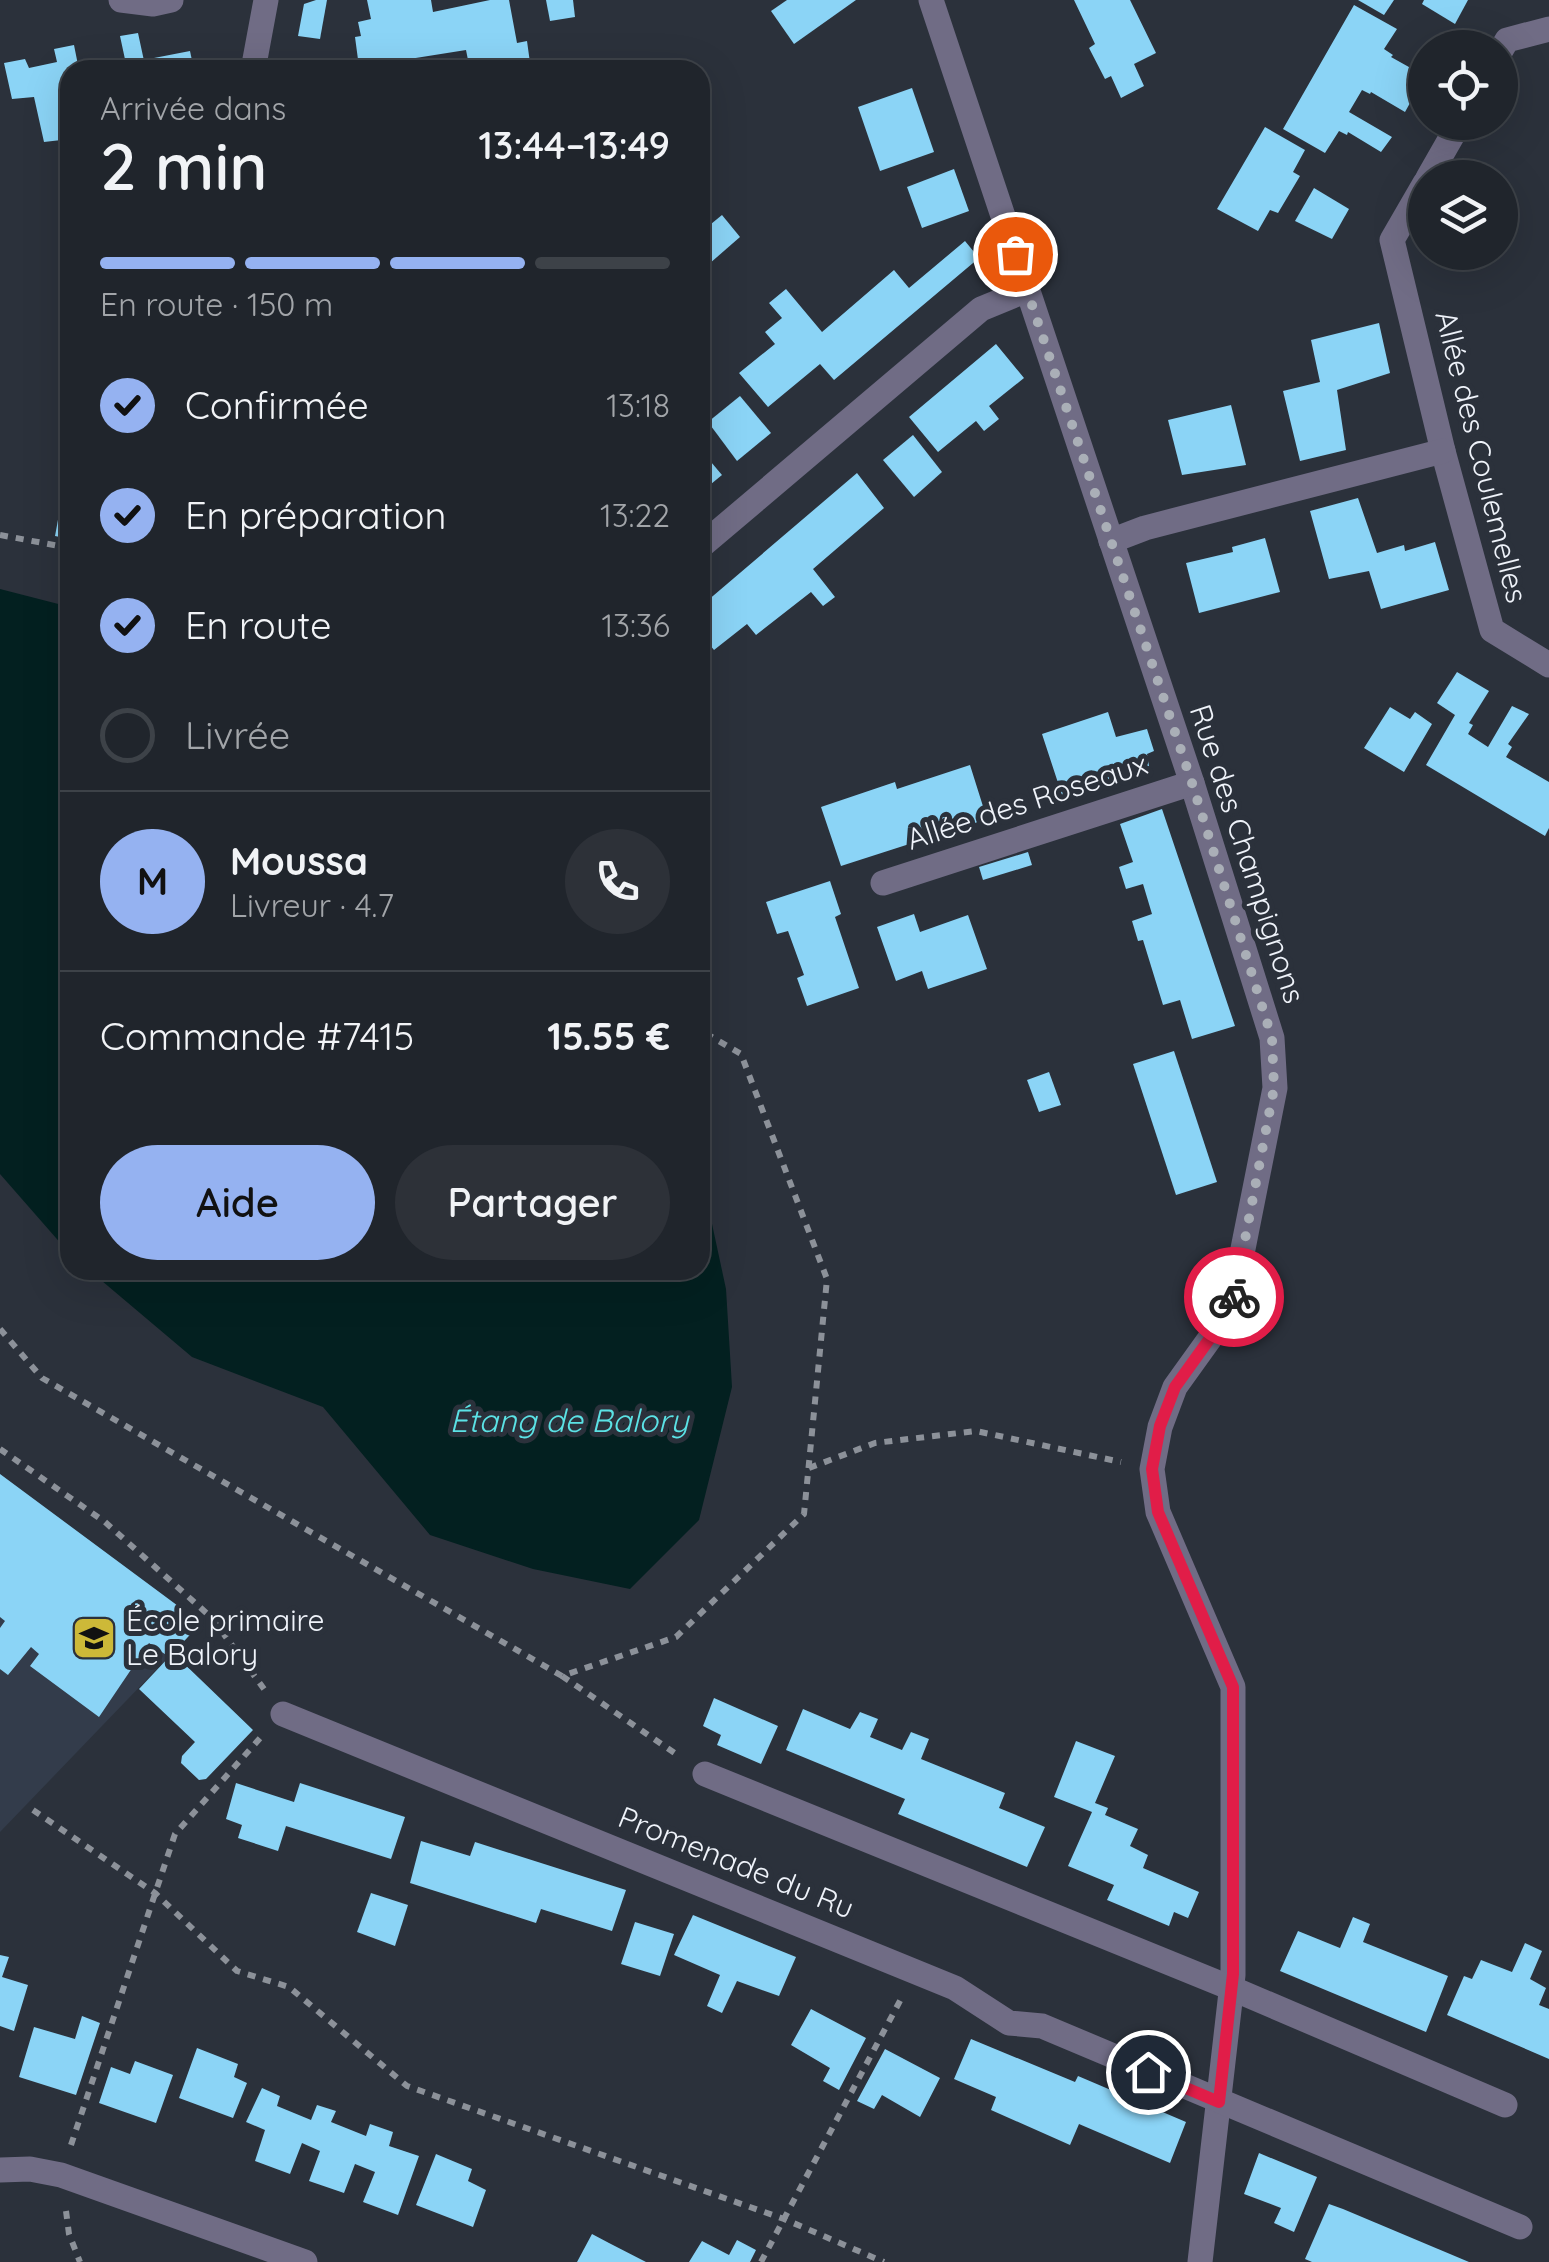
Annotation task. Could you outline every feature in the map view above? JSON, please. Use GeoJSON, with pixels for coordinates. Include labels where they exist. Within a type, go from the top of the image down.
{"type":"FeatureCollection","features":[{"type":"Feature","properties":{"kind":"street"},"geometry":{"type":"LineString","coordinates":[[121,0],[152,4],[171,0]]}},
{"type":"Feature","properties":{"kind":"street"},"geometry":{"type":"LineString","coordinates":[[255,60],[266,0]]}},
{"type":"Feature","properties":{"kind":"street","name":"Rue des Champignons"},"geometry":{"type":"LineString","coordinates":[[931,0],[1192,783],[1272,1038],[1274,1088],[1231,1309],[1175,1387],[1160,1426],[1152,1469],[1158,1512],[1233,1687],[1231,1988],[1200,2262]]}},
{"type":"Feature","properties":{"kind":"street"},"geometry":{"type":"LineString","coordinates":[[1518,37],[1549,29]]}},
{"type":"Feature","properties":{"kind":"street","name":"Allée des Coulemelles"},"geometry":{"type":"LineString","coordinates":[[1408,213],[1392,240],[1443,451],[1492,630],[1549,664]]}},
{"type":"Feature","properties":{"kind":"street"},"geometry":{"type":"LineString","coordinates":[[710,539],[981,309],[1027,290]]}},
{"type":"Feature","properties":{"kind":"street"},"geometry":{"type":"LineString","coordinates":[[1111,541],[1145,528],[1443,451]]}},
{"type":"Feature","properties":{"kind":"street","name":"Allée des Roseaux"},"geometry":{"type":"LineString","coordinates":[[883,882],[1192,783]]}},
{"type":"Feature","properties":{"kind":"street","name":"Promenade du Ru"},"geometry":{"type":"LineString","coordinates":[[282,1714],[915,1971],[955,1988],[1009,2022],[1042,2026],[1520,2227]]}},
{"type":"Feature","properties":{"kind":"street"},"geometry":{"type":"LineString","coordinates":[[705,1774],[1231,1988],[1505,2105]]}},
{"type":"Feature","properties":{"kind":"street"},"geometry":{"type":"LineString","coordinates":[[0,2170],[30,2169],[62,2176],[305,2262]]}},
{"type":"Feature","properties":{"kind":"path"},"geometry":{"type":"LineString","coordinates":[[0,535],[60,546]]}},
{"type":"Feature","properties":{"kind":"path"},"geometry":{"type":"LineString","coordinates":[[562,1676],[676,1636],[804,1514],[827,1279],[741,1054],[710,1036]]}},
{"type":"Feature","properties":{"kind":"path"},"geometry":{"type":"LineString","coordinates":[[0,1329],[42,1378],[562,1676],[705,1774]]}},
{"type":"Feature","properties":{"kind":"path"},"geometry":{"type":"LineString","coordinates":[[809,1468],[875,1443],[976,1431],[1152,1469]]}},
{"type":"Feature","properties":{"kind":"path"},"geometry":{"type":"LineString","coordinates":[[0,1450],[106,1522],[212,1618],[282,1714],[175,1834],[62,2176],[69,2234],[80,2262]]}},
{"type":"Feature","properties":{"kind":"path"},"geometry":{"type":"LineString","coordinates":[[33,1810],[156,1893],[236,1971],[288,1987],[407,2086],[784,2219],[884,2262]]}},
{"type":"Feature","properties":{"kind":"path"},"geometry":{"type":"LineString","coordinates":[[761,2262],[915,1971]]}},
{"type":"Feature","properties":{"kind":"shaded area","name":"École primaire Le Balory"},"geometry":{"type":"Polygon","coordinates":[[[0,1474],[201,1623],[0,1832],[0,1474]]]}},
{"type":"Feature","properties":{"kind":"water"},"geometry":{"type":"Polygon","coordinates":[[[0,589],[60,604],[60,1243],[0,1174],[0,589]]]}},
{"type":"Feature","properties":{"kind":"water","name":"Étang de Balory"},"geometry":{"type":"Polygon","coordinates":[[[710,1215],[726,1289],[732,1387],[699,1520],[630,1589],[533,1569],[430,1535],[323,1407],[192,1357],[101,1280],[710,1280],[710,1215]]]}},
{"type":"Feature","properties":{"kind":"building"},"geometry":{"type":"Polygon","coordinates":[[[327,0],[320,39],[298,36],[304,4],[327,0]]]}},
{"type":"Feature","properties":{"kind":"building"},"geometry":{"type":"Polygon","coordinates":[[[367,0],[431,0],[433,12],[509,0],[517,43],[527,41],[530,60],[468,60],[466,50],[403,60],[358,60],[355,37],[361,36],[358,22],[371,19],[367,0]]]}},
{"type":"Feature","properties":{"kind":"building"},"geometry":{"type":"Polygon","coordinates":[[[546,0],[573,0],[575,17],[550,21],[546,0]]]}},
{"type":"Feature","properties":{"kind":"building"},"geometry":{"type":"Polygon","coordinates":[[[787,0],[856,0],[794,44],[771,11],[787,0]]]}},
{"type":"Feature","properties":{"kind":"building"},"geometry":{"type":"Polygon","coordinates":[[[1074,0],[1130,0],[1156,53],[1134,64],[1144,86],[1121,98],[1111,76],[1105,79],[1089,48],[1095,44],[1074,0]]]}},
{"type":"Feature","properties":{"kind":"building"},"geometry":{"type":"Polygon","coordinates":[[[1358,0],[1394,0],[1384,15],[1358,0]]]}},
{"type":"Feature","properties":{"kind":"building"},"geometry":{"type":"Polygon","coordinates":[[[1424,0],[1468,0],[1455,24],[1422,4],[1424,0]]]}},
{"type":"Feature","properties":{"kind":"building"},"geometry":{"type":"Polygon","coordinates":[[[1354,5],[1397,29],[1384,49],[1408,66],[1405,112],[1362,90],[1349,112],[1392,137],[1381,152],[1348,132],[1347,135],[1339,131],[1325,153],[1283,129],[1354,5]]]}},
{"type":"Feature","properties":{"kind":"building"},"geometry":{"type":"Polygon","coordinates":[[[138,33],[144,60],[125,60],[120,36],[138,33]]]}},
{"type":"Feature","properties":{"kind":"building"},"geometry":{"type":"Polygon","coordinates":[[[74,45],[77,60],[60,60],[60,140],[44,142],[34,97],[12,99],[4,63],[25,59],[29,68],[57,62],[54,49],[74,45]]]}},
{"type":"Feature","properties":{"kind":"building"},"geometry":{"type":"Polygon","coordinates":[[[190,51],[192,60],[154,60],[190,51]]]}},
{"type":"Feature","properties":{"kind":"building"},"geometry":{"type":"Polygon","coordinates":[[[912,88],[934,152],[880,171],[858,107],[912,88]]]}},
{"type":"Feature","properties":{"kind":"building"},"geometry":{"type":"Polygon","coordinates":[[[1265,127],[1305,150],[1293,172],[1300,176],[1278,213],[1270,210],[1258,231],[1217,209],[1265,127]]]}},
{"type":"Feature","properties":{"kind":"building"},"geometry":{"type":"Polygon","coordinates":[[[954,169],[969,211],[922,228],[907,187],[954,169]]]}},
{"type":"Feature","properties":{"kind":"building"},"geometry":{"type":"Polygon","coordinates":[[[1314,188],[1349,209],[1332,239],[1295,221],[1314,188]]]}},
{"type":"Feature","properties":{"kind":"building"},"geometry":{"type":"Polygon","coordinates":[[[722,215],[740,237],[710,263],[710,225],[722,215]]]}},
{"type":"Feature","properties":{"kind":"building"},"geometry":{"type":"Polygon","coordinates":[[[965,241],[979,258],[834,380],[820,364],[768,407],[739,373],[775,344],[765,332],[782,318],[769,303],[786,289],[822,332],[894,270],[909,288],[965,241]]]}},
{"type":"Feature","properties":{"kind":"building"},"geometry":{"type":"Polygon","coordinates":[[[1379,323],[1390,373],[1337,390],[1346,450],[1300,461],[1283,391],[1320,382],[1311,340],[1379,323]]]}},
{"type":"Feature","properties":{"kind":"building"},"geometry":{"type":"Polygon","coordinates":[[[996,344],[1024,378],[989,406],[999,419],[984,431],[976,421],[938,452],[909,417],[996,344]]]}},
{"type":"Feature","properties":{"kind":"building"},"geometry":{"type":"Polygon","coordinates":[[[740,396],[771,433],[737,461],[710,420],[740,396]]]}},
{"type":"Feature","properties":{"kind":"building"},"geometry":{"type":"Polygon","coordinates":[[[1231,405],[1246,465],[1182,475],[1168,420],[1231,405]]]}},
{"type":"Feature","properties":{"kind":"building"},"geometry":{"type":"Polygon","coordinates":[[[913,435],[942,472],[914,497],[883,460],[913,435]]]}},
{"type":"Feature","properties":{"kind":"building"},"geometry":{"type":"Polygon","coordinates":[[[710,461],[722,475],[710,485],[710,461]]]}},
{"type":"Feature","properties":{"kind":"building"},"geometry":{"type":"Polygon","coordinates":[[[857,473],[884,508],[813,569],[835,597],[823,606],[811,592],[756,635],[747,624],[714,650],[710,645],[710,598],[857,473]]]}},
{"type":"Feature","properties":{"kind":"building"},"geometry":{"type":"Polygon","coordinates":[[[1358,498],[1377,553],[1404,545],[1405,551],[1435,542],[1449,590],[1381,609],[1369,571],[1329,579],[1310,511],[1358,498]]]}},
{"type":"Feature","properties":{"kind":"building"},"geometry":{"type":"Polygon","coordinates":[[[60,509],[60,537],[55,536],[60,509]]]}},
{"type":"Feature","properties":{"kind":"building"},"geometry":{"type":"Polygon","coordinates":[[[1265,538],[1280,592],[1199,613],[1186,563],[1233,552],[1232,547],[1265,538]]]}},
{"type":"Feature","properties":{"kind":"building"},"geometry":{"type":"Polygon","coordinates":[[[1457,672],[1489,691],[1469,723],[1473,725],[1468,734],[1488,747],[1512,706],[1529,714],[1508,744],[1512,747],[1506,757],[1549,782],[1549,828],[1545,836],[1426,765],[1455,715],[1437,703],[1457,672]]]}},
{"type":"Feature","properties":{"kind":"building"},"geometry":{"type":"Polygon","coordinates":[[[1390,707],[1410,719],[1415,712],[1432,724],[1404,772],[1364,748],[1390,707]]]}},
{"type":"Feature","properties":{"kind":"building"},"geometry":{"type":"Polygon","coordinates":[[[1108,712],[1116,737],[1147,729],[1154,751],[1147,754],[1149,766],[1062,795],[1042,734],[1108,712]]]}},
{"type":"Feature","properties":{"kind":"building"},"geometry":{"type":"Polygon","coordinates":[[[970,765],[987,819],[841,866],[821,807],[895,782],[897,789],[970,765]]]}},
{"type":"Feature","properties":{"kind":"building"},"geometry":{"type":"Polygon","coordinates":[[[1162,809],[1235,1026],[1192,1039],[1180,1000],[1163,1005],[1143,940],[1138,941],[1132,921],[1152,914],[1143,884],[1126,889],[1119,867],[1133,862],[1120,824],[1162,809]]]}},
{"type":"Feature","properties":{"kind":"building"},"geometry":{"type":"Polygon","coordinates":[[[1028,852],[1032,865],[983,880],[979,867],[1028,852]]]}},
{"type":"Feature","properties":{"kind":"building"},"geometry":{"type":"Polygon","coordinates":[[[830,881],[841,914],[835,917],[859,988],[807,1006],[797,978],[804,975],[788,931],[777,934],[766,902],[830,881]]]}},
{"type":"Feature","properties":{"kind":"building"},"geometry":{"type":"Polygon","coordinates":[[[914,914],[920,932],[968,915],[987,969],[928,989],[922,971],[896,981],[877,927],[914,914]]]}},
{"type":"Feature","properties":{"kind":"building"},"geometry":{"type":"Polygon","coordinates":[[[1174,1051],[1217,1182],[1176,1195],[1133,1064],[1174,1051]]]}},
{"type":"Feature","properties":{"kind":"building"},"geometry":{"type":"Polygon","coordinates":[[[1049,1072],[1061,1105],[1039,1112],[1027,1080],[1049,1072]]]}},
{"type":"Feature","properties":{"kind":"building","name":"École primaire Le Balory"},"geometry":{"type":"Polygon","coordinates":[[[0,1474],[201,1623],[173,1653],[253,1730],[206,1779],[199,1780],[181,1763],[182,1756],[195,1742],[139,1689],[169,1657],[149,1643],[99,1717],[30,1666],[39,1654],[31,1647],[8,1675],[0,1669],[0,1628],[5,1621],[0,1617],[0,1474]]]}},
{"type":"Feature","properties":{"kind":"building"},"geometry":{"type":"Polygon","coordinates":[[[714,1698],[778,1726],[761,1764],[717,1745],[721,1735],[703,1726],[714,1698]]]}},
{"type":"Feature","properties":{"kind":"building"},"geometry":{"type":"Polygon","coordinates":[[[803,1709],[850,1729],[860,1712],[878,1719],[870,1737],[902,1750],[911,1732],[929,1739],[921,1759],[1005,1793],[999,1808],[1045,1827],[1027,1867],[898,1814],[905,1799],[786,1750],[803,1709]]]}},
{"type":"Feature","properties":{"kind":"building"},"geometry":{"type":"Polygon","coordinates":[[[1076,1741],[1115,1756],[1095,1803],[1108,1808],[1105,1815],[1138,1829],[1130,1846],[1148,1855],[1143,1868],[1199,1892],[1188,1918],[1174,1912],[1169,1926],[1107,1900],[1114,1885],[1068,1866],[1092,1812],[1054,1797],[1076,1741]]]}},
{"type":"Feature","properties":{"kind":"building"},"geometry":{"type":"Polygon","coordinates":[[[236,1783],[294,1802],[300,1783],[405,1817],[391,1859],[286,1826],[278,1851],[238,1838],[242,1825],[226,1819],[236,1783]]]}},
{"type":"Feature","properties":{"kind":"building"},"geometry":{"type":"Polygon","coordinates":[[[421,1841],[470,1856],[475,1842],[626,1890],[612,1931],[541,1909],[536,1923],[410,1883],[421,1841]]]}},
{"type":"Feature","properties":{"kind":"building"},"geometry":{"type":"Polygon","coordinates":[[[371,1893],[408,1905],[395,1946],[357,1932],[371,1893]]]}},
{"type":"Feature","properties":{"kind":"building"},"geometry":{"type":"Polygon","coordinates":[[[693,1915],[796,1957],[779,1996],[737,1981],[722,2013],[707,2006],[720,1975],[674,1955],[693,1915]]]}},
{"type":"Feature","properties":{"kind":"building"},"geometry":{"type":"Polygon","coordinates":[[[1353,1917],[1370,1924],[1363,1942],[1448,1976],[1426,2032],[1280,1971],[1298,1931],[1340,1948],[1353,1917]]]}},
{"type":"Feature","properties":{"kind":"building"},"geometry":{"type":"Polygon","coordinates":[[[635,1922],[674,1934],[660,1976],[621,1964],[635,1922]]]}},
{"type":"Feature","properties":{"kind":"building"},"geometry":{"type":"Polygon","coordinates":[[[1525,1943],[1542,1951],[1530,1979],[1546,1988],[1539,2005],[1549,2009],[1549,2059],[1447,2015],[1464,1976],[1472,1979],[1481,1960],[1512,1972],[1525,1943]]]}},
{"type":"Feature","properties":{"kind":"building"},"geometry":{"type":"Polygon","coordinates":[[[0,1955],[9,1957],[2,1977],[28,1985],[14,2031],[0,2026],[0,1955]]]}},
{"type":"Feature","properties":{"kind":"building"},"geometry":{"type":"Polygon","coordinates":[[[811,2009],[866,2038],[839,2090],[823,2081],[830,2068],[791,2045],[811,2009]]]}},
{"type":"Feature","properties":{"kind":"building"},"geometry":{"type":"Polygon","coordinates":[[[82,2016],[100,2023],[76,2095],[19,2077],[34,2027],[75,2039],[82,2016]]]}},
{"type":"Feature","properties":{"kind":"building"},"geometry":{"type":"Polygon","coordinates":[[[971,2039],[1075,2082],[1078,2076],[1186,2122],[1170,2163],[1079,2124],[1070,2145],[991,2110],[996,2097],[954,2079],[971,2039]]]}},
{"type":"Feature","properties":{"kind":"building"},"geometry":{"type":"Polygon","coordinates":[[[197,2048],[238,2064],[234,2077],[247,2083],[233,2118],[179,2098],[197,2048]]]}},
{"type":"Feature","properties":{"kind":"building"},"geometry":{"type":"Polygon","coordinates":[[[885,2049],[940,2078],[920,2117],[882,2095],[874,2109],[857,2101],[885,2049]]]}},
{"type":"Feature","properties":{"kind":"building"},"geometry":{"type":"Polygon","coordinates":[[[135,2061],[173,2075],[156,2123],[99,2103],[111,2067],[130,2074],[135,2061]]]}},
{"type":"Feature","properties":{"kind":"building"},"geometry":{"type":"Polygon","coordinates":[[[262,2088],[280,2096],[277,2106],[311,2120],[317,2105],[336,2111],[331,2122],[366,2136],[370,2124],[393,2132],[389,2146],[419,2156],[398,2215],[363,2202],[375,2172],[355,2164],[344,2193],[309,2181],[320,2151],[302,2143],[290,2174],[255,2161],[265,2130],[246,2122],[262,2088]]]}},
{"type":"Feature","properties":{"kind":"building"},"geometry":{"type":"Polygon","coordinates":[[[1259,2153],[1317,2177],[1294,2232],[1274,2223],[1281,2208],[1244,2194],[1259,2153]]]}},
{"type":"Feature","properties":{"kind":"building"},"geometry":{"type":"Polygon","coordinates":[[[436,2154],[472,2169],[468,2181],[486,2190],[473,2227],[416,2205],[436,2154]]]}},
{"type":"Feature","properties":{"kind":"building"},"geometry":{"type":"Polygon","coordinates":[[[1329,2204],[1469,2262],[1312,2262],[1305,2259],[1329,2204]]]}},
{"type":"Feature","properties":{"kind":"building"},"geometry":{"type":"Polygon","coordinates":[[[592,2234],[609,2243],[646,2262],[577,2262],[592,2234]]]}},
{"type":"Feature","properties":{"kind":"building"},"geometry":{"type":"Polygon","coordinates":[[[737,2240],[756,2250],[750,2262],[689,2262],[702,2241],[729,2255],[737,2240]]]}},
{"type":"Feature","properties":{"kind":"way so far"},"geometry":{"type":"LineString","coordinates":[[1015,254],[1192,783],[1272,1038],[1274,1088],[1234,1297]]}},
{"type":"Feature","properties":{"kind":"place","name":"École primaire Le Balory"},"geometry":{"type":"Point","coordinates":[94,1638]}},
{"type":"Feature","properties":{"kind":"route"},"geometry":{"type":"LineString","coordinates":[[1148,2072],[1219,2102],[1233,1974],[1233,1687],[1158,1512],[1152,1469],[1160,1426],[1175,1387],[1231,1309],[1234,1297]]}}]}
